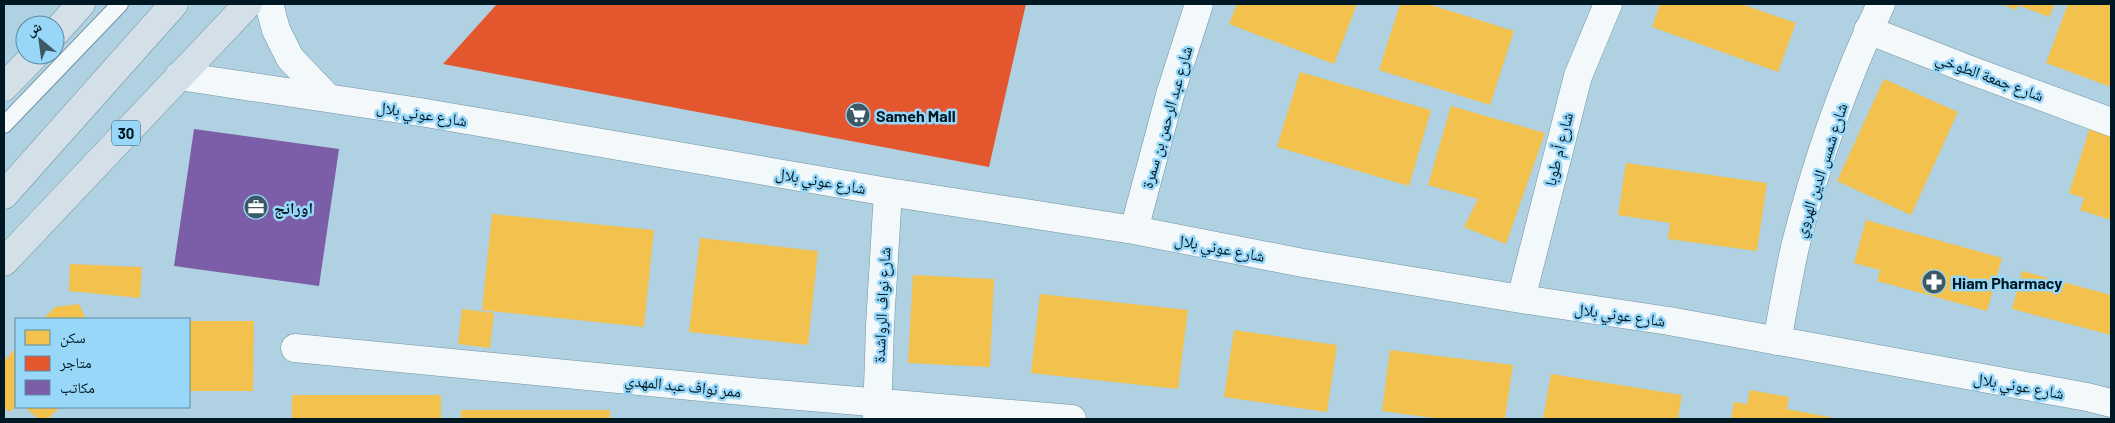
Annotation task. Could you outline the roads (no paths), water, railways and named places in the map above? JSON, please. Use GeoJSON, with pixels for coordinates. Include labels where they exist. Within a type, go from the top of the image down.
{"type":"FeatureCollection","features":[{"type":"Feature","properties":{"kind":"main road"},"geometry":{"type":"LineString","coordinates":[[65,22],[81,4]]}},
{"type":"Feature","properties":{"kind":"main road"},"geometry":{"type":"LineString","coordinates":[[4,195],[174,4]]}},
{"type":"Feature","properties":{"kind":"main road","name":"30"},"geometry":{"type":"LineString","coordinates":[[4,262],[248,4]]}},
{"type":"Feature","properties":{"kind":"main road"},"geometry":{"type":"LineString","coordinates":[[4,87],[25,65]]}},
{"type":"Feature","properties":{"kind":"street"},"geometry":{"type":"LineString","coordinates":[[269,4],[276,30],[290,58],[328,98]]}},
{"type":"Feature","properties":{"kind":"street","name":"شارع عبد الرحمن بن سمرة"},"geometry":{"type":"LineString","coordinates":[[1134,230],[1170,95],[1199,4]]}},
{"type":"Feature","properties":{"kind":"street","name":"شارع أم طوبا"},"geometry":{"type":"LineString","coordinates":[[1521,299],[1578,76],[1608,4]]}},
{"type":"Feature","properties":{"kind":"street","name":"شارع شمس الدين الهروي"},"geometry":{"type":"LineString","coordinates":[[1777,341],[1795,248],[1812,184],[1868,30],[1881,4]]}},
{"type":"Feature","properties":{"kind":"street","name":"شارع جمعة الطوخي"},"geometry":{"type":"LineString","coordinates":[[1868,30],[2111,122]]}},
{"type":"Feature","properties":{"kind":"street","name":"شارع عوني بلال"},"geometry":{"type":"LineString","coordinates":[[179,76],[599,141],[888,192],[1134,230],[1303,263],[1669,321],[2078,395],[2111,403]]}},
{"type":"Feature","properties":{"kind":"street","name":"شارع نواف الرواشدة"},"geometry":{"type":"LineString","coordinates":[[877,411],[888,192]]}},
{"type":"Feature","properties":{"kind":"street","name":"ممر نواف عبد المهدي"},"geometry":{"type":"LineString","coordinates":[[294,348],[877,411],[1072,419]]}},
{"type":"Feature","properties":{"kind":"lane"},"geometry":{"type":"LineString","coordinates":[[4,125],[120,4]]}},
{"type":"Feature","properties":{"kind":"place","name":"Sameh Mall"},"geometry":{"type":"Point","coordinates":[858,115]}},
{"type":"Feature","properties":{"kind":"place","name":"اورانج"},"geometry":{"type":"Point","coordinates":[256,207]}},
{"type":"Feature","properties":{"kind":"place","name":"Hiam Pharmacy"},"geometry":{"type":"Point","coordinates":[1934,282]}}]}
